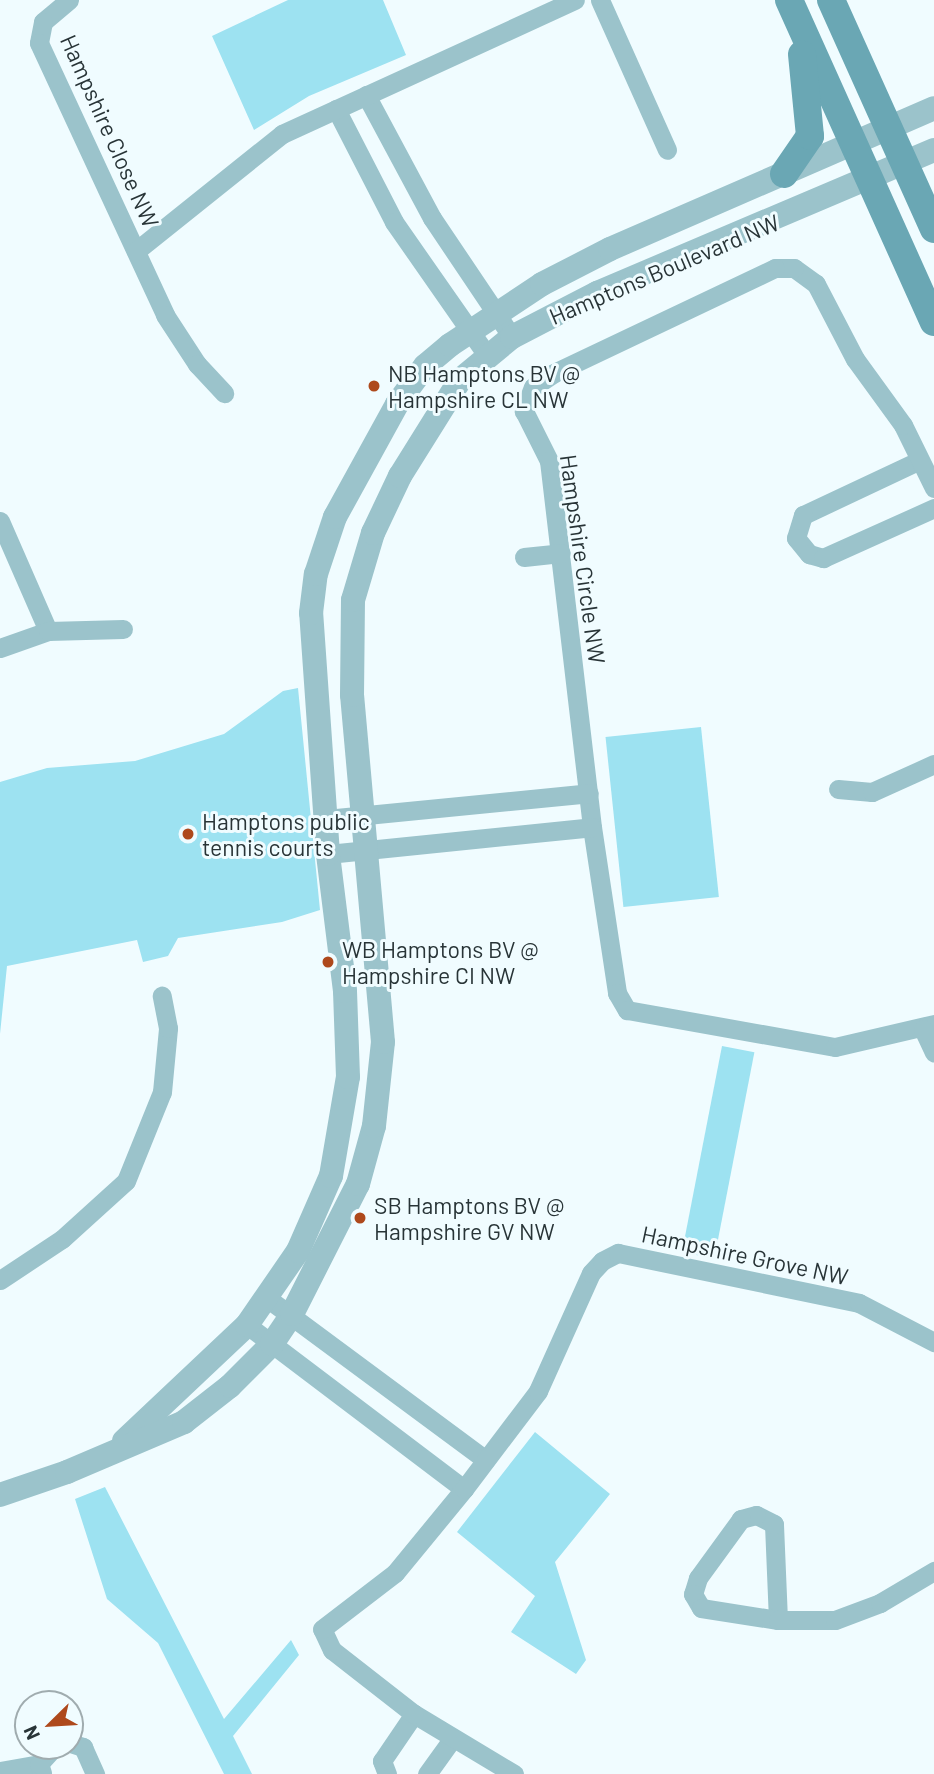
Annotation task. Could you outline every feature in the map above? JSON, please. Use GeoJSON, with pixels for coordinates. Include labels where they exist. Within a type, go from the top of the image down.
{"type":"FeatureCollection","features":[{"type":"Feature","properties":{"kind":"main road"},"geometry":{"type":"LineString","coordinates":[[831,0],[934,229]]}},
{"type":"Feature","properties":{"kind":"main road"},"geometry":{"type":"LineString","coordinates":[[793,8],[934,321]]}},
{"type":"Feature","properties":{"kind":"main road"},"geometry":{"type":"LineString","coordinates":[[784,174],[810,136],[809,95],[793,8]]}},
{"type":"Feature","properties":{"kind":"street","name":"Hampshire Close NW"},"geometry":{"type":"LineString","coordinates":[[69,0],[43,22],[39,43],[165,315],[197,364],[224,393]]}},
{"type":"Feature","properties":{"kind":"street","name":"Hampshire Close NW"},"geometry":{"type":"LineString","coordinates":[[136,251],[282,134],[575,0]]}},
{"type":"Feature","properties":{"kind":"street"},"geometry":{"type":"LineString","coordinates":[[600,0],[667,150]]}},
{"type":"Feature","properties":{"kind":"street"},"geometry":{"type":"LineString","coordinates":[[366,95],[432,218],[512,337]]}},
{"type":"Feature","properties":{"kind":"street","name":"Hamptons Boulevard NW"},"geometry":{"type":"LineString","coordinates":[[119,1447],[247,1325],[299,1251],[331,1176],[341,1132],[348,1077],[345,991],[328,854],[311,627],[316,574],[335,517],[397,404],[425,366],[494,312],[610,249],[934,108]]}},
{"type":"Feature","properties":{"kind":"street"},"geometry":{"type":"LineString","coordinates":[[336,109],[394,222],[486,354]]}},
{"type":"Feature","properties":{"kind":"street","name":"Hamptons Boulevard NW"},"geometry":{"type":"LineString","coordinates":[[0,1495],[66,1472],[119,1447],[184,1422],[230,1386],[272,1344],[292,1314],[358,1184],[374,1126],[383,1042],[352,695],[353,600],[373,533],[400,476],[460,380],[486,354],[512,337],[597,293],[934,150]]}},
{"type":"Feature","properties":{"kind":"street","name":"Hampshire Circle NW"},"geometry":{"type":"LineString","coordinates":[[929,1027],[835,1046],[626,1010],[617,993],[592,827],[549,461],[524,411],[533,387],[554,373],[775,268],[794,268],[816,284],[855,359],[903,425],[918,461],[934,488]]}},
{"type":"Feature","properties":{"kind":"street"},"geometry":{"type":"LineString","coordinates":[[918,461],[803,515],[796,538],[809,554],[823,558],[934,508]]}},
{"type":"Feature","properties":{"kind":"street"},"geometry":{"type":"LineString","coordinates":[[0,520],[48,631]]}},
{"type":"Feature","properties":{"kind":"street"},"geometry":{"type":"LineString","coordinates":[[524,557],[561,553]]}},
{"type":"Feature","properties":{"kind":"street"},"geometry":{"type":"LineString","coordinates":[[0,648],[48,631],[122,629]]}},
{"type":"Feature","properties":{"kind":"street"},"geometry":{"type":"LineString","coordinates":[[838,789],[872,792],[934,764]]}},
{"type":"Feature","properties":{"kind":"street"},"geometry":{"type":"LineString","coordinates":[[326,820],[589,793]]}},
{"type":"Feature","properties":{"kind":"street"},"geometry":{"type":"LineString","coordinates":[[328,854],[592,827]]}},
{"type":"Feature","properties":{"kind":"street"},"geometry":{"type":"LineString","coordinates":[[0,1280],[62,1239],[126,1181],[162,1092],[168,1028],[162,996]]}},
{"type":"Feature","properties":{"kind":"street"},"geometry":{"type":"LineString","coordinates":[[929,1027],[934,1053]]}},
{"type":"Feature","properties":{"kind":"street","name":"Hampshire Grove NW"},"geometry":{"type":"LineString","coordinates":[[514,1774],[414,1714],[332,1650],[321,1629],[396,1573],[486,1460],[538,1391],[591,1273],[618,1253],[859,1303],[934,1342]]}},
{"type":"Feature","properties":{"kind":"street"},"geometry":{"type":"LineString","coordinates":[[267,1298],[486,1460]]}},
{"type":"Feature","properties":{"kind":"street"},"geometry":{"type":"LineString","coordinates":[[247,1325],[464,1489]]}},
{"type":"Feature","properties":{"kind":"street"},"geometry":{"type":"LineString","coordinates":[[778,1620],[774,1524],[756,1515],[741,1519],[698,1578],[693,1594],[701,1608],[778,1620],[835,1620],[880,1603],[934,1572]]}},
{"type":"Feature","properties":{"kind":"street"},"geometry":{"type":"LineString","coordinates":[[387,1774],[382,1761],[414,1714]]}},
{"type":"Feature","properties":{"kind":"street"},"geometry":{"type":"LineString","coordinates":[[427,1774],[453,1738]]}},
{"type":"Feature","properties":{"kind":"street"},"geometry":{"type":"LineString","coordinates":[[84,1749],[95,1774]]}},
{"type":"Feature","properties":{"kind":"street"},"geometry":{"type":"LineString","coordinates":[[0,1771],[41,1769]]}},
{"type":"Feature","properties":{"kind":"shaded area"},"geometry":{"type":"Polygon","coordinates":[[[288,0],[383,0],[406,55],[309,96],[254,130],[212,36],[288,0]]]}},
{"type":"Feature","properties":{"kind":"shaded area"},"geometry":{"type":"Polygon","coordinates":[[[298,688],[320,910],[282,922],[178,938],[168,956],[143,962],[137,940],[7,966],[0,1034],[0,782],[47,768],[135,761],[224,734],[283,691],[298,688]]]}},
{"type":"Feature","properties":{"kind":"shaded area"},"geometry":{"type":"Polygon","coordinates":[[[701,727],[719,897],[623,907],[606,737],[701,727]]]}},
{"type":"Feature","properties":{"kind":"shaded area"},"geometry":{"type":"Polygon","coordinates":[[[722,1046],[754,1052],[714,1258],[682,1252],[722,1046]]]}},
{"type":"Feature","properties":{"kind":"shaded area"},"geometry":{"type":"Polygon","coordinates":[[[535,1432],[610,1494],[555,1562],[586,1660],[576,1674],[511,1632],[535,1596],[457,1532],[535,1432]]]}},
{"type":"Feature","properties":{"kind":"shaded area"},"geometry":{"type":"Polygon","coordinates":[[[105,1487],[224,1719],[291,1640],[299,1655],[233,1736],[252,1774],[224,1774],[158,1643],[107,1599],[75,1499],[105,1487]]]}},
{"type":"Feature","properties":{"kind":"place","name":"NB Hamptons BV @ Hampshire CL NW"},"geometry":{"type":"Point","coordinates":[374,386]}},
{"type":"Feature","properties":{"kind":"place","name":"Hamptons public tennis courts"},"geometry":{"type":"Point","coordinates":[188,834]}},
{"type":"Feature","properties":{"kind":"place","name":"WB Hamptons BV @ Hampshire CI NW"},"geometry":{"type":"Point","coordinates":[328,962]}},
{"type":"Feature","properties":{"kind":"place","name":"SB Hamptons BV @ Hampshire GV NW"},"geometry":{"type":"Point","coordinates":[360,1218]}}]}
